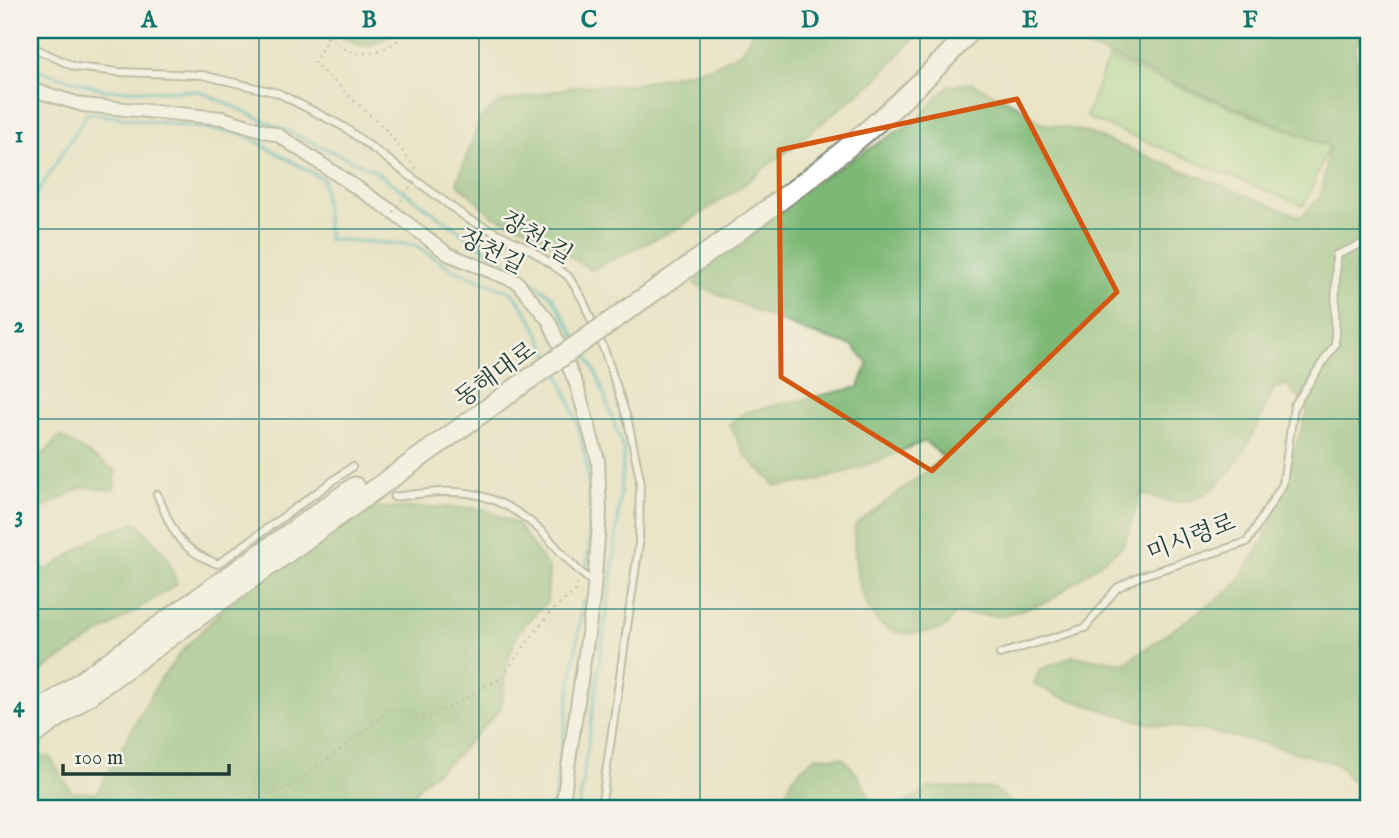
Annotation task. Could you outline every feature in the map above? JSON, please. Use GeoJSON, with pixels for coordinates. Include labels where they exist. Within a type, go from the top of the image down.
{"type":"FeatureCollection","features":[{"type":"Feature","properties":{"kind":"main road"},"geometry":{"type":"LineString","coordinates":[[610,315],[837,144],[895,94],[954,30]]}},
{"type":"Feature","properties":{"kind":"main road"},"geometry":{"type":"LineString","coordinates":[[513,384],[840,154],[901,104],[971,30]]}},
{"type":"Feature","properties":{"kind":"main road","name":"동해대로"},"geometry":{"type":"LineString","coordinates":[[30,718],[513,384]]}},
{"type":"Feature","properties":{"kind":"main road","name":"동해대로"},"geometry":{"type":"LineString","coordinates":[[30,737],[513,384]]}},
{"type":"Feature","properties":{"kind":"street","name":"장천길"},"geometry":{"type":"LineString","coordinates":[[30,89],[83,105],[114,110],[222,118],[278,135],[393,212],[448,254],[517,282],[549,321],[578,386],[598,460],[600,513],[594,583],[562,808]]}},
{"type":"Feature","properties":{"kind":"lane","name":"장천1길"},"geometry":{"type":"LineString","coordinates":[[30,46],[75,66],[119,72],[202,75],[278,93],[344,127],[468,219],[527,248],[568,276],[582,298],[605,352],[628,421],[640,478],[639,544],[601,808]]}},
{"type":"Feature","properties":{"kind":"lane","name":"미시령로"},"geometry":{"type":"LineString","coordinates":[[1000,654],[1085,628],[1117,588],[1138,577],[1247,541],[1283,484],[1294,405],[1335,344],[1336,255],[1369,241]]}},
{"type":"Feature","properties":{"kind":"lane"},"geometry":{"type":"LineString","coordinates":[[157,494],[174,533],[192,554],[218,564],[352,467]]}},
{"type":"Feature","properties":{"kind":"lane"},"geometry":{"type":"LineString","coordinates":[[394,496],[443,490],[496,498],[540,530],[580,573],[594,583]]}},
{"type":"Feature","properties":{"kind":"path"},"geometry":{"type":"LineString","coordinates":[[323,30],[328,37],[352,51],[376,54],[388,49],[410,30]]}},
{"type":"Feature","properties":{"kind":"path"},"geometry":{"type":"LineString","coordinates":[[328,37],[314,63],[387,131],[420,173],[393,212]]}},
{"type":"Feature","properties":{"kind":"path"},"geometry":{"type":"LineString","coordinates":[[241,808],[256,792],[264,795],[293,786],[340,746],[390,710],[430,717],[500,679],[515,663],[530,634],[551,611],[575,592],[580,573]]}},
{"type":"Feature","properties":{"kind":"highlighted area"},"geometry":{"type":"Polygon","coordinates":[[[1017,99],[1117,292],[932,471],[781,377],[779,150],[1017,99]]]}},
{"type":"Feature","properties":{"kind":"green space"},"geometry":{"type":"Polygon","coordinates":[[[334,30],[397,30],[380,41],[358,45],[334,30]]]}},
{"type":"Feature","properties":{"kind":"green space"},"geometry":{"type":"Polygon","coordinates":[[[753,30],[922,30],[876,80],[742,186],[682,226],[591,270],[526,228],[493,216],[457,183],[480,119],[498,103],[578,86],[631,85],[711,67],[743,51],[753,30]]]}},
{"type":"Feature","properties":{"kind":"green space"},"geometry":{"type":"Polygon","coordinates":[[[1034,30],[1369,30],[1369,35],[1357,42],[1355,53],[1369,112],[1369,800],[1337,764],[1268,744],[1147,723],[1058,696],[1034,684],[1039,670],[1072,656],[1125,663],[1233,588],[1263,543],[1308,410],[1287,384],[1273,389],[1240,457],[1215,487],[1200,497],[1184,502],[1141,494],[1123,546],[1049,601],[1003,616],[955,614],[945,628],[915,633],[899,632],[885,627],[868,607],[858,580],[855,525],[944,458],[925,441],[834,476],[776,486],[746,456],[729,424],[746,412],[859,387],[868,363],[853,346],[807,332],[694,284],[708,262],[791,197],[919,118],[948,86],[971,83],[1017,105],[1042,123],[1086,132],[1301,217],[1321,197],[1329,146],[1051,32],[1034,30]]]}},
{"type":"Feature","properties":{"kind":"green space"},"geometry":{"type":"Polygon","coordinates":[[[1108,59],[1329,146],[1304,206],[1086,117],[1108,59]]]}},
{"type":"Feature","properties":{"kind":"green space"},"geometry":{"type":"Polygon","coordinates":[[[60,436],[116,471],[114,490],[82,487],[30,515],[30,469],[60,436]]]}},
{"type":"Feature","properties":{"kind":"green space"},"geometry":{"type":"Polygon","coordinates":[[[375,508],[483,509],[517,524],[549,568],[547,602],[518,631],[507,664],[501,708],[454,758],[422,783],[404,808],[30,808],[30,756],[50,757],[72,792],[97,793],[157,684],[183,650],[232,600],[336,526],[375,508]]]}},
{"type":"Feature","properties":{"kind":"green space"},"geometry":{"type":"Polygon","coordinates":[[[138,523],[168,558],[177,584],[30,678],[30,562],[47,570],[102,534],[138,523]]]}},
{"type":"Feature","properties":{"kind":"green space"},"geometry":{"type":"Polygon","coordinates":[[[817,756],[843,758],[857,774],[875,808],[783,808],[794,778],[817,756]]]}},
{"type":"Feature","properties":{"kind":"green space"},"geometry":{"type":"Polygon","coordinates":[[[931,787],[994,789],[1019,808],[898,808],[931,787]]]}},
{"type":"Feature","properties":{"kind":"waterway"},"geometry":{"type":"LineString","coordinates":[[30,68],[105,90],[199,91],[373,170],[552,296],[577,339]]}},
{"type":"Feature","properties":{"kind":"waterway"},"geometry":{"type":"LineString","coordinates":[[30,205],[87,113],[241,133],[323,179],[328,239],[414,245],[453,269],[513,293],[532,320],[550,357]]}},
{"type":"Feature","properties":{"kind":"waterway"},"geometry":{"type":"LineString","coordinates":[[579,808],[614,560],[624,451],[597,375],[583,349]]}},
{"type":"Feature","properties":{"kind":"waterway"},"geometry":{"type":"LineString","coordinates":[[555,367],[575,416],[586,463],[590,512],[587,565]]}},
{"type":"Feature","properties":{"kind":"waterway"},"geometry":{"type":"LineString","coordinates":[[553,808],[583,600]]}}]}
